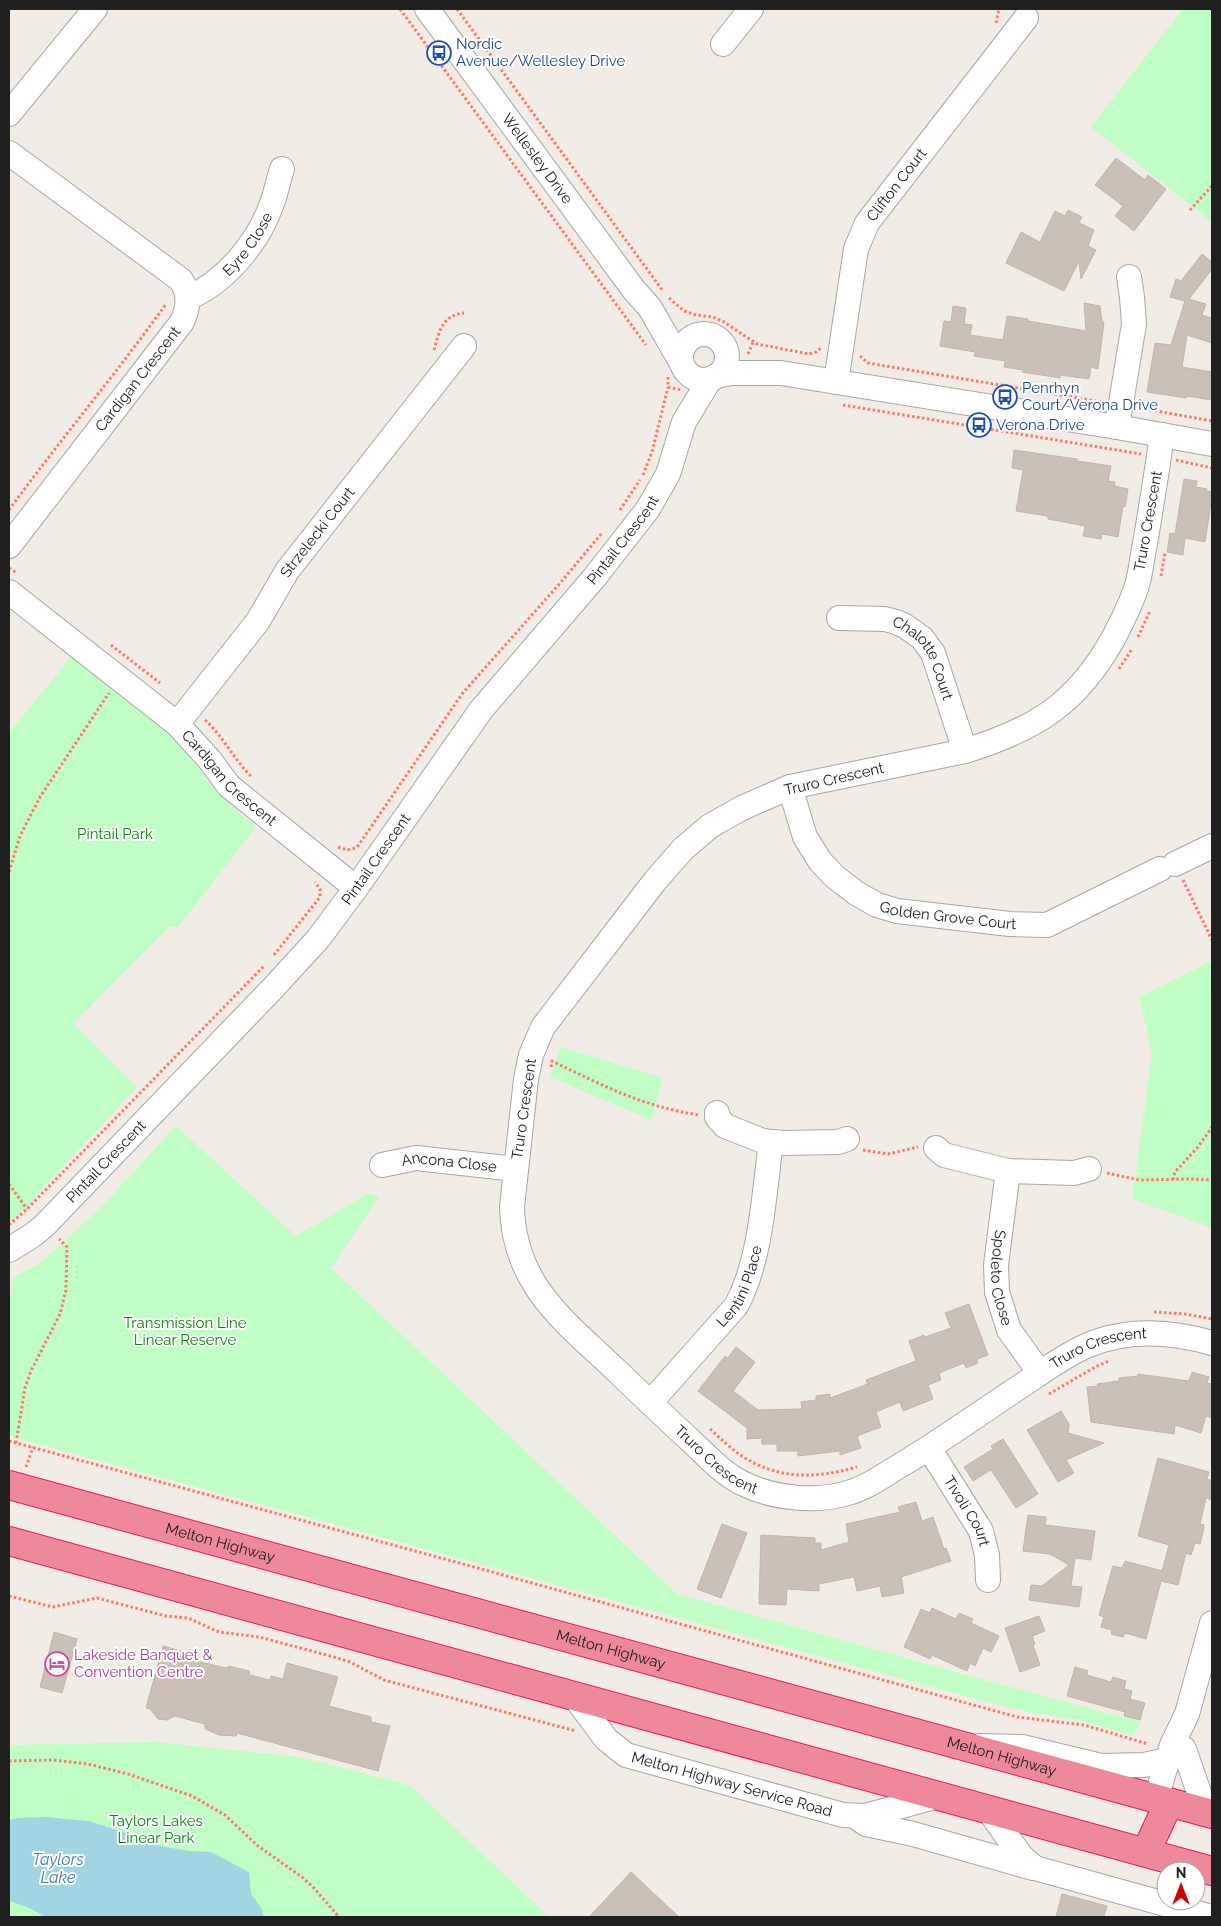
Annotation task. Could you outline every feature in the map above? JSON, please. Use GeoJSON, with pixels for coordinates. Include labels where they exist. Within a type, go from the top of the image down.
{"type":"FeatureCollection","features":[{"type":"Feature","properties":{"kind":"highway","name":"Melton Highway"},"geometry":{"type":"LineString","coordinates":[[9,1485],[1209,1813]]}},
{"type":"Feature","properties":{"kind":"highway"},"geometry":{"type":"LineString","coordinates":[[9,1541],[1212,1871]]}},
{"type":"Feature","properties":{"kind":"highway"},"geometry":{"type":"LineString","coordinates":[[1146,1852],[1163,1801]]}},
{"type":"Feature","properties":{"kind":"street"},"geometry":{"type":"LineString","coordinates":[[9,114],[95,9]]}},
{"type":"Feature","properties":{"kind":"street","name":"Wellesley Drive"},"geometry":{"type":"LineString","coordinates":[[427,9],[634,290],[650,308],[683,365]]}},
{"type":"Feature","properties":{"kind":"street"},"geometry":{"type":"LineString","coordinates":[[723,44],[751,9]]}},
{"type":"Feature","properties":{"kind":"street","name":"Clifton Court"},"geometry":{"type":"LineString","coordinates":[[836,382],[856,249],[867,223],[1026,18]]}},
{"type":"Feature","properties":{"kind":"street"},"geometry":{"type":"LineString","coordinates":[[9,153],[181,280],[186,288],[179,299]]}},
{"type":"Feature","properties":{"kind":"street","name":"Eyre Close"},"geometry":{"type":"LineString","coordinates":[[179,299],[213,285],[239,259],[255,237],[271,207],[282,169]]}},
{"type":"Feature","properties":{"kind":"street"},"geometry":{"type":"LineString","coordinates":[[1118,416],[1134,324],[1128,277]]}},
{"type":"Feature","properties":{"kind":"street","name":"Cardigan Crescent"},"geometry":{"type":"LineString","coordinates":[[9,546],[182,322],[187,310],[179,299]]}},
{"type":"Feature","properties":{"kind":"street","name":"Wellesley Drive"},"geometry":{"type":"LineString","coordinates":[[650,308],[682,328],[701,334]]}},
{"type":"Feature","properties":{"kind":"street"},"geometry":{"type":"LineString","coordinates":[[781,373],[746,357],[713,335],[701,334],[689,339],[682,349],[683,365],[696,378],[713,378],[731,373],[781,373],[836,382],[1118,416],[1162,435],[1212,444]]}},
{"type":"Feature","properties":{"kind":"street"},"geometry":{"type":"LineString","coordinates":[[713,378],[722,372],[727,357],[723,343]]}},
{"type":"Feature","properties":{"kind":"street","name":"Strzelecki Court"},"geometry":{"type":"LineString","coordinates":[[184,716],[258,621],[287,571],[464,346]]}},
{"type":"Feature","properties":{"kind":"street","name":"Pintail Crescent"},"geometry":{"type":"LineString","coordinates":[[9,1250],[44,1226],[298,962],[356,888],[481,710],[594,578],[648,509],[668,474],[684,422],[686,391],[683,365]]}},
{"type":"Feature","properties":{"kind":"street","name":"Pintail Crescent"},"geometry":{"type":"LineString","coordinates":[[684,422],[713,378]]}},
{"type":"Feature","properties":{"kind":"street","name":"Truro Crescent"},"geometry":{"type":"LineString","coordinates":[[1162,435],[1137,585],[1121,623],[1090,676],[1054,710],[1031,725],[1006,737],[965,751],[790,787],[725,817],[696,837],[684,848],[650,889],[543,1028],[536,1042],[528,1068],[512,1207],[513,1227],[521,1259],[528,1274],[540,1294],[556,1313],[723,1471],[758,1490],[796,1497],[821,1497],[851,1492],[864,1487],[929,1448],[1040,1373],[1086,1346],[1119,1336],[1160,1332],[1212,1343]]}},
{"type":"Feature","properties":{"kind":"street","name":"Cardigan Crescent"},"geometry":{"type":"LineString","coordinates":[[16,585],[119,678],[184,716],[209,760],[229,786],[356,888]]}},
{"type":"Feature","properties":{"kind":"street","name":"Chalotte Court"},"geometry":{"type":"LineString","coordinates":[[839,618],[885,619],[905,626],[922,638],[934,653],[965,751]]}},
{"type":"Feature","properties":{"kind":"street","name":"Golden Grove Court"},"geometry":{"type":"LineString","coordinates":[[790,787],[805,837],[814,852],[834,876],[867,900],[889,909],[909,914],[1038,926],[1054,923],[1173,871],[1212,846]]}},
{"type":"Feature","properties":{"kind":"street"},"geometry":{"type":"LineString","coordinates":[[717,1115],[725,1126],[771,1142],[838,1142],[856,1145]]}},
{"type":"Feature","properties":{"kind":"street","name":"Lentini Place"},"geometry":{"type":"LineString","coordinates":[[650,1402],[736,1306],[742,1295],[755,1257],[771,1142]]}},
{"type":"Feature","properties":{"kind":"street"},"geometry":{"type":"LineString","coordinates":[[936,1148],[944,1155],[1008,1171],[1074,1172],[1089,1169]]}},
{"type":"Feature","properties":{"kind":"street","name":"Ancona Close"},"geometry":{"type":"LineString","coordinates":[[379,1165],[416,1158],[516,1169]]}},
{"type":"Feature","properties":{"kind":"street","name":"Spoleto Close"},"geometry":{"type":"LineString","coordinates":[[1008,1171],[996,1265],[997,1292],[1009,1330],[1040,1373]]}},
{"type":"Feature","properties":{"kind":"street","name":"Tivoli Court"},"geometry":{"type":"LineString","coordinates":[[929,1448],[982,1531],[987,1555],[988,1580]]}},
{"type":"Feature","properties":{"kind":"street"},"geometry":{"type":"LineString","coordinates":[[1209,1813],[1172,1745],[1187,1714],[1212,1623]]}},
{"type":"Feature","properties":{"kind":"street","name":"Melton Highway Service Road"},"geometry":{"type":"LineString","coordinates":[[574,1696],[606,1739],[620,1752],[632,1757],[843,1815],[856,1817],[942,1796]]}},
{"type":"Feature","properties":{"kind":"street"},"geometry":{"type":"LineString","coordinates":[[963,1746],[1013,1745],[1090,1764],[1107,1766],[1144,1765],[1176,1754]]}},
{"type":"Feature","properties":{"kind":"street"},"geometry":{"type":"LineString","coordinates":[[1163,1801],[1176,1754]]}},
{"type":"Feature","properties":{"kind":"street","name":"Melton Highway Service Road"},"geometry":{"type":"LineString","coordinates":[[986,1808],[1021,1856],[1035,1868]]}},
{"type":"Feature","properties":{"kind":"street","name":"Melton Highway Service Road"},"geometry":{"type":"LineString","coordinates":[[856,1817],[866,1824],[913,1834],[1212,1917]]}},
{"type":"Feature","properties":{"kind":"path"},"geometry":{"type":"LineString","coordinates":[[400,9],[650,350]]}},
{"type":"Feature","properties":{"kind":"path"},"geometry":{"type":"LineString","coordinates":[[457,9],[669,299],[684,311],[713,317],[757,344],[779,349],[809,354],[820,349],[825,339],[842,341],[859,345],[858,352],[861,358],[868,364],[1118,416],[1212,421]]}},
{"type":"Feature","properties":{"kind":"path"},"geometry":{"type":"LineString","coordinates":[[1190,210],[1212,186]]}},
{"type":"Feature","properties":{"kind":"path"},"geometry":{"type":"LineString","coordinates":[[9,510],[55,448],[139,342],[179,299]]}},
{"type":"Feature","properties":{"kind":"path"},"geometry":{"type":"LineString","coordinates":[[618,514],[642,476],[652,452],[668,387]]}},
{"type":"Feature","properties":{"kind":"path"},"geometry":{"type":"LineString","coordinates":[[9,1225],[27,1209],[270,960],[320,897],[320,889],[312,878],[338,847],[348,850],[358,846],[462,694],[562,582],[605,529]]}},
{"type":"Feature","properties":{"kind":"path"},"geometry":{"type":"LineString","coordinates":[[9,568],[16,585]]}},
{"type":"Feature","properties":{"kind":"path"},"geometry":{"type":"LineString","coordinates":[[104,639],[164,686]]}},
{"type":"Feature","properties":{"kind":"path"},"geometry":{"type":"LineString","coordinates":[[9,872],[20,836],[40,797],[119,678]]}},
{"type":"Feature","properties":{"kind":"path"},"geometry":{"type":"LineString","coordinates":[[184,716],[212,727],[244,769],[257,782]]}},
{"type":"Feature","properties":{"kind":"path"},"geometry":{"type":"LineString","coordinates":[[1173,871],[1212,940]]}},
{"type":"Feature","properties":{"kind":"path"},"geometry":{"type":"LineString","coordinates":[[528,1068],[549,1073],[552,1061],[602,1086],[648,1104],[672,1110],[717,1115]]}},
{"type":"Feature","properties":{"kind":"path"},"geometry":{"type":"LineString","coordinates":[[1172,1180],[1174,1172],[1198,1147],[1212,1127]]}},
{"type":"Feature","properties":{"kind":"path"},"geometry":{"type":"LineString","coordinates":[[856,1145],[888,1154],[921,1147],[936,1148]]}},
{"type":"Feature","properties":{"kind":"path"},"geometry":{"type":"LineString","coordinates":[[1089,1169],[1139,1180],[1212,1180]]}},
{"type":"Feature","properties":{"kind":"path"},"geometry":{"type":"LineString","coordinates":[[9,1184],[27,1209],[67,1247],[66,1290],[60,1314],[30,1371],[25,1388],[16,1443]]}},
{"type":"Feature","properties":{"kind":"path"},"geometry":{"type":"LineString","coordinates":[[1152,1312],[1185,1314],[1212,1320]]}},
{"type":"Feature","properties":{"kind":"path"},"geometry":{"type":"LineString","coordinates":[[704,1424],[737,1453],[755,1464],[781,1473],[805,1476],[831,1474],[858,1466]]}},
{"type":"Feature","properties":{"kind":"path"},"geometry":{"type":"LineString","coordinates":[[9,1441],[483,1569],[994,1711],[1030,1720],[1068,1722],[1084,1725],[1149,1744]]}},
{"type":"Feature","properties":{"kind":"path"},"geometry":{"type":"LineString","coordinates":[[9,1596],[53,1606],[97,1598],[166,1616],[188,1618],[219,1632],[259,1638],[342,1660],[390,1682],[606,1739]]}},
{"type":"Feature","properties":{"kind":"path"},"geometry":{"type":"LineString","coordinates":[[9,1761],[53,1760],[88,1764],[128,1774],[192,1796],[225,1815],[258,1846],[302,1876],[339,1917]]}},
{"type":"Feature","properties":{"kind":"green space"},"geometry":{"type":"Polygon","coordinates":[[[1183,9],[1212,9],[1212,222],[1091,127],[1183,9]]]}},
{"type":"Feature","properties":{"kind":"green space","name":"Pintail Park"},"geometry":{"type":"Polygon","coordinates":[[[71,657],[174,737],[216,791],[256,827],[178,927],[170,926],[73,1024],[137,1087],[20,1213],[9,1221],[9,733],[71,657]]]}},
{"type":"Feature","properties":{"kind":"green space"},"geometry":{"type":"Polygon","coordinates":[[[1212,961],[1212,1228],[1132,1199],[1152,1054],[1139,997],[1212,961]]]}},
{"type":"Feature","properties":{"kind":"green space"},"geometry":{"type":"Polygon","coordinates":[[[560,1047],[663,1078],[651,1120],[550,1077],[560,1047]]]}},
{"type":"Feature","properties":{"kind":"green space","name":"Transmission Line Linear Reserve"},"geometry":{"type":"Polygon","coordinates":[[[176,1126],[296,1236],[369,1193],[379,1197],[331,1268],[677,1594],[1141,1722],[1132,1735],[1074,1719],[1028,1712],[991,1703],[9,1436],[9,1305],[13,1278],[40,1263],[66,1240],[105,1203],[176,1126]]]}},
{"type":"Feature","properties":{"kind":"green space","name":"Taylors Lakes Linear Park"},"geometry":{"type":"Polygon","coordinates":[[[157,1742],[300,1757],[410,1785],[549,1917],[9,1917],[9,1745],[157,1742]]]}},
{"type":"Feature","properties":{"kind":"water","name":"Taylors Lake"},"geometry":{"type":"Polygon","coordinates":[[[46,1817],[88,1821],[144,1838],[160,1846],[189,1851],[211,1852],[249,1872],[251,1894],[261,1908],[264,1917],[46,1917],[27,1907],[9,1901],[9,1820],[46,1817]]]}},
{"type":"Feature","properties":{"kind":"building"},"geometry":{"type":"Polygon","coordinates":[[[1116,158],[1145,180],[1148,175],[1166,189],[1134,231],[1115,216],[1123,206],[1095,185],[1116,158]]]}},
{"type":"Feature","properties":{"kind":"building"},"geometry":{"type":"Polygon","coordinates":[[[1068,210],[1082,217],[1079,223],[1094,230],[1088,246],[1096,250],[1081,279],[1079,261],[1064,291],[1006,263],[1021,232],[1040,242],[1055,211],[1065,216],[1068,210]]]}},
{"type":"Feature","properties":{"kind":"building"},"geometry":{"type":"Polygon","coordinates":[[[1202,254],[1212,262],[1212,269],[1189,299],[1206,304],[1202,315],[1212,318],[1212,343],[1187,335],[1182,367],[1212,372],[1212,400],[1147,392],[1155,343],[1171,345],[1185,301],[1170,297],[1176,279],[1181,281],[1202,254]]]}},
{"type":"Feature","properties":{"kind":"building"},"geometry":{"type":"Polygon","coordinates":[[[1084,303],[1100,306],[1102,321],[1104,322],[1098,369],[1091,367],[1089,379],[1060,375],[1060,378],[1022,372],[1023,370],[1004,367],[1005,361],[974,356],[975,352],[940,346],[944,321],[951,322],[953,306],[966,308],[964,324],[972,325],[970,335],[1003,340],[1007,316],[1086,331],[1084,303]]]}},
{"type":"Feature","properties":{"kind":"building"},"geometry":{"type":"Polygon","coordinates":[[[1014,450],[1111,466],[1108,481],[1115,482],[1114,486],[1128,489],[1118,537],[1102,534],[1101,539],[1083,536],[1085,526],[1048,519],[1048,516],[1016,511],[1023,470],[1012,468],[1014,450]]]}},
{"type":"Feature","properties":{"kind":"building"},"geometry":{"type":"Polygon","coordinates":[[[1184,479],[1197,481],[1196,487],[1212,492],[1212,497],[1205,542],[1185,538],[1183,555],[1167,552],[1170,533],[1175,534],[1184,479]]]}},
{"type":"Feature","properties":{"kind":"building"},"geometry":{"type":"Polygon","coordinates":[[[969,1304],[988,1355],[977,1359],[978,1363],[966,1368],[964,1363],[939,1373],[941,1380],[928,1385],[933,1399],[903,1411],[900,1402],[876,1412],[881,1427],[857,1436],[861,1448],[840,1455],[840,1451],[798,1456],[798,1451],[777,1451],[777,1444],[762,1444],[762,1438],[747,1439],[747,1428],[698,1391],[725,1356],[728,1358],[736,1347],[755,1362],[733,1391],[758,1410],[802,1409],[801,1402],[816,1400],[816,1396],[830,1394],[830,1398],[868,1384],[866,1380],[916,1361],[909,1341],[951,1328],[945,1313],[969,1304]]]}},
{"type":"Feature","properties":{"kind":"building"},"geometry":{"type":"Polygon","coordinates":[[[1192,1372],[1209,1377],[1207,1383],[1212,1384],[1212,1418],[1206,1416],[1201,1433],[1175,1425],[1174,1434],[1091,1422],[1087,1387],[1119,1381],[1119,1378],[1138,1376],[1138,1374],[1189,1381],[1192,1372]]]}},
{"type":"Feature","properties":{"kind":"building"},"geometry":{"type":"Polygon","coordinates":[[[1061,1411],[1069,1424],[1068,1433],[1104,1443],[1066,1460],[1074,1473],[1058,1482],[1027,1430],[1061,1411]]]}},
{"type":"Feature","properties":{"kind":"building"},"geometry":{"type":"Polygon","coordinates":[[[1003,1439],[1038,1494],[1016,1508],[991,1470],[973,1481],[964,1467],[993,1449],[991,1446],[1003,1439]]]}},
{"type":"Feature","properties":{"kind":"building"},"geometry":{"type":"Polygon","coordinates":[[[1158,1458],[1209,1472],[1207,1479],[1212,1481],[1212,1500],[1206,1498],[1200,1524],[1204,1525],[1204,1528],[1200,1544],[1195,1543],[1191,1555],[1186,1553],[1178,1585],[1161,1581],[1146,1639],[1125,1633],[1123,1637],[1111,1634],[1112,1630],[1101,1627],[1104,1617],[1099,1615],[1113,1566],[1122,1568],[1125,1561],[1162,1571],[1169,1545],[1138,1536],[1158,1458]]]}},
{"type":"Feature","properties":{"kind":"building"},"geometry":{"type":"Polygon","coordinates":[[[916,1502],[922,1521],[933,1517],[944,1549],[946,1548],[951,1561],[901,1577],[904,1593],[882,1597],[880,1586],[857,1591],[854,1577],[819,1584],[819,1591],[787,1589],[786,1605],[759,1604],[761,1535],[815,1538],[815,1543],[821,1543],[821,1550],[849,1542],[846,1524],[900,1512],[898,1507],[916,1502]]]}},
{"type":"Feature","properties":{"kind":"building"},"geometry":{"type":"Polygon","coordinates":[[[1028,1515],[1046,1517],[1045,1525],[1095,1531],[1091,1560],[1075,1558],[1071,1586],[1082,1587],[1079,1607],[1029,1600],[1031,1585],[1042,1586],[1069,1565],[1050,1554],[1023,1551],[1028,1515]]]}},
{"type":"Feature","properties":{"kind":"building"},"geometry":{"type":"Polygon","coordinates":[[[722,1524],[747,1533],[721,1598],[697,1589],[722,1524]]]}},
{"type":"Feature","properties":{"kind":"building"},"geometry":{"type":"Polygon","coordinates":[[[932,1608],[956,1619],[959,1613],[973,1619],[971,1623],[999,1636],[991,1652],[983,1648],[975,1666],[970,1663],[967,1671],[932,1655],[930,1659],[904,1647],[921,1609],[930,1613],[932,1608]]]}},
{"type":"Feature","properties":{"kind":"building"},"geometry":{"type":"Polygon","coordinates":[[[1039,1616],[1045,1631],[1032,1636],[1040,1665],[1020,1672],[1005,1628],[1039,1616]]]}},
{"type":"Feature","properties":{"kind":"building","name":"Lakeside Banquet & Convention Centre"},"geometry":{"type":"Polygon","coordinates":[[[54,1632],[77,1639],[62,1693],[40,1687],[54,1632]]]}},
{"type":"Feature","properties":{"kind":"building","name":"Lakeside Banquet & Convention Centre"},"geometry":{"type":"Polygon","coordinates":[[[163,1646],[199,1656],[197,1661],[249,1671],[250,1675],[270,1680],[271,1676],[283,1679],[287,1663],[338,1677],[329,1706],[371,1717],[371,1722],[390,1726],[378,1771],[237,1733],[236,1736],[219,1735],[205,1729],[205,1724],[175,1716],[167,1720],[158,1719],[150,1709],[146,1708],[163,1646]]]}},
{"type":"Feature","properties":{"kind":"building"},"geometry":{"type":"Polygon","coordinates":[[[1075,1667],[1088,1671],[1087,1675],[1111,1682],[1113,1677],[1126,1681],[1124,1689],[1132,1691],[1130,1699],[1145,1703],[1140,1720],[1124,1716],[1125,1712],[1067,1696],[1075,1667]]]}},
{"type":"Feature","properties":{"kind":"building"},"geometry":{"type":"Polygon","coordinates":[[[631,1872],[679,1917],[589,1917],[631,1872]]]}},
{"type":"Feature","properties":{"kind":"building"},"geometry":{"type":"Polygon","coordinates":[[[1062,1894],[1107,1906],[1104,1917],[1056,1917],[1062,1894]]]}},
{"type":"Feature","properties":{"kind":"place","name":"Nordic Avenue/Wellesley Drive"},"geometry":{"type":"Point","coordinates":[439,53]}},
{"type":"Feature","properties":{"kind":"place","name":"Penrhyn Court/Verona Drive"},"geometry":{"type":"Point","coordinates":[1005,397]}},
{"type":"Feature","properties":{"kind":"place","name":"Verona Drive"},"geometry":{"type":"Point","coordinates":[979,425]}},
{"type":"Feature","properties":{"kind":"place","name":"Lakeside Banquet & Convention Centre"},"geometry":{"type":"Point","coordinates":[57,1664]}}]}
